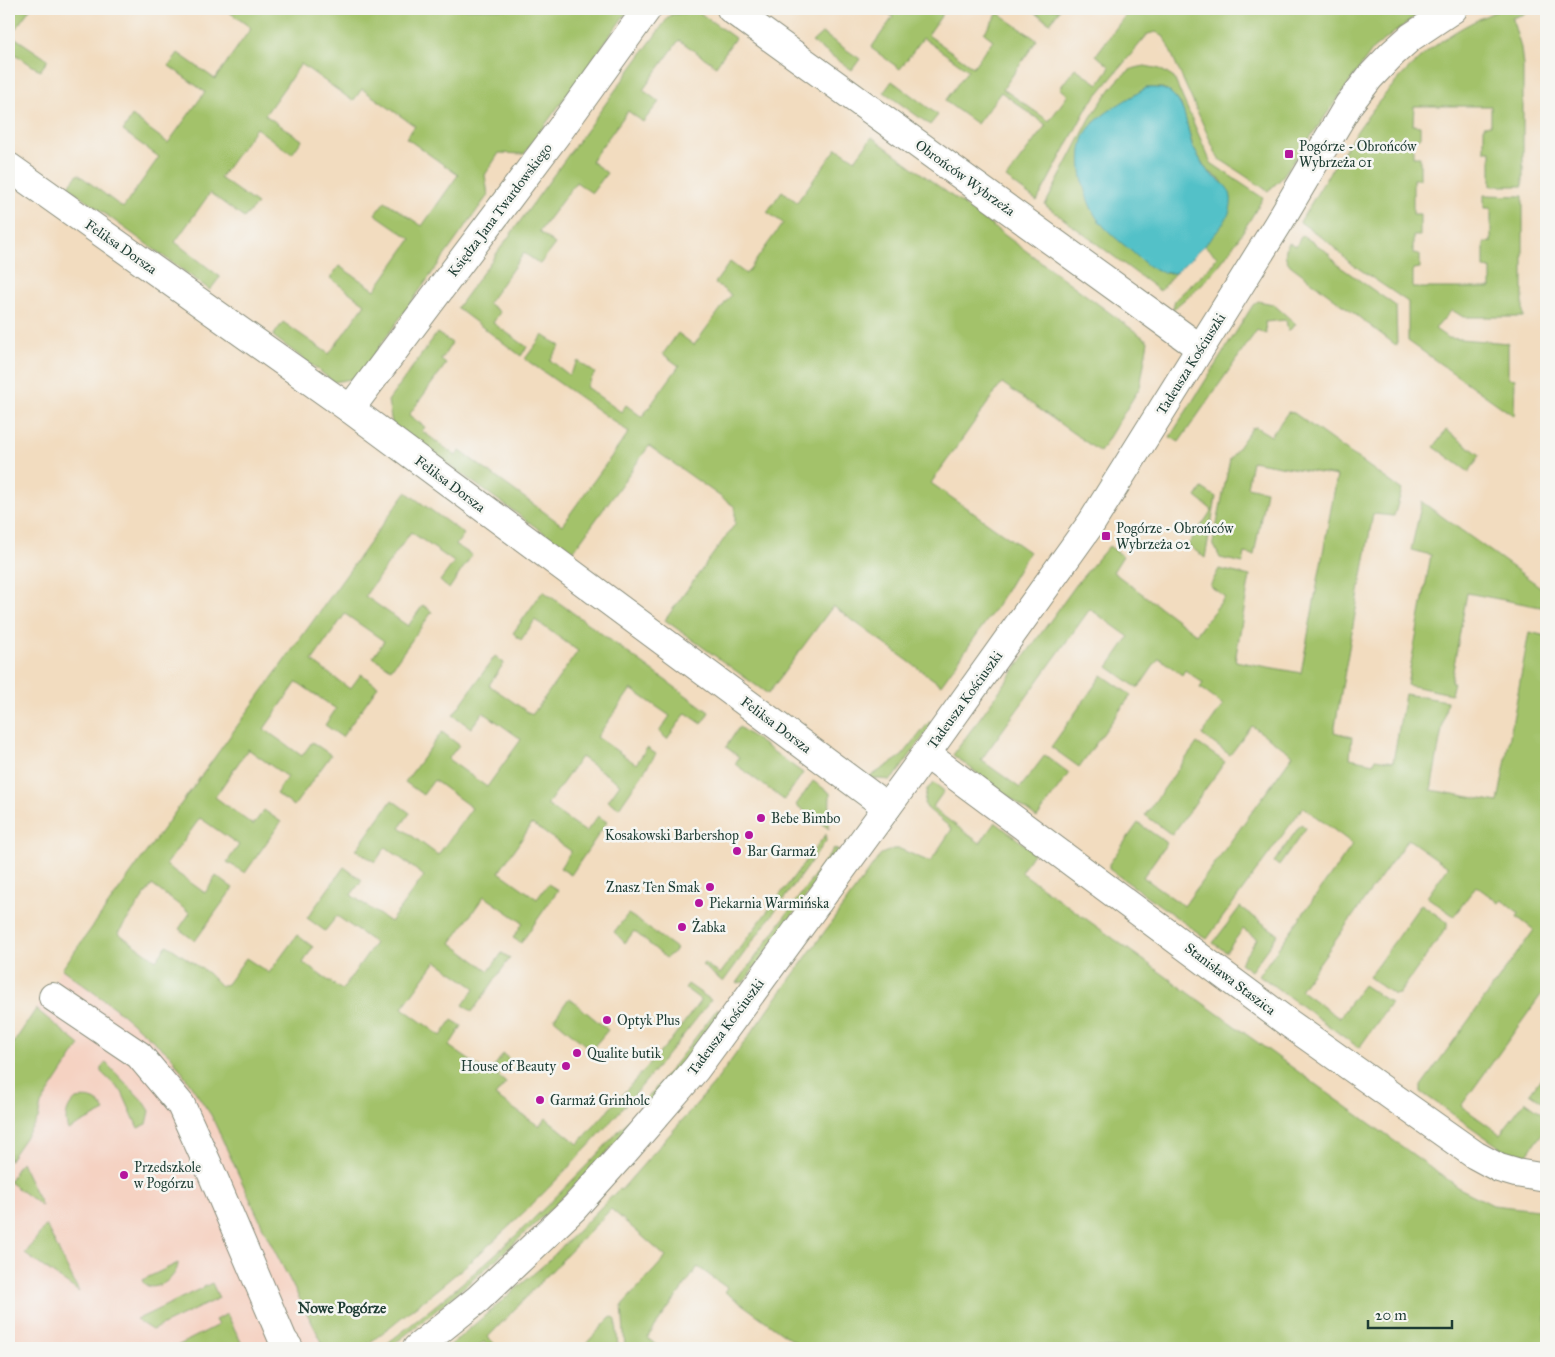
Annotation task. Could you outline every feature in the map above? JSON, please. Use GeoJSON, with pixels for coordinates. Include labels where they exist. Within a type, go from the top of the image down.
{"type":"FeatureCollection","features":[{"type":"Feature","properties":{"kind":"street","name":"Księdza Jana Twardowskiego"},"geometry":{"type":"LineString","coordinates":[[350,410],[559,131],[646,9]]}},
{"type":"Feature","properties":{"kind":"street","name":"Obrońców Wybrzeża"},"geometry":{"type":"LineString","coordinates":[[731,9],[1200,348]]}},
{"type":"Feature","properties":{"kind":"street","name":"Tadeusza Kościuszki"},"geometry":{"type":"LineString","coordinates":[[418,1348],[478,1299],[574,1208],[696,1070],[1092,522],[1278,224],[1349,104],[1370,77],[1393,53],[1411,37],[1453,9]]}},
{"type":"Feature","properties":{"kind":"street","name":"Feliksa Dorsza"},"geometry":{"type":"LineString","coordinates":[[9,167],[350,410],[887,807]]}},
{"type":"Feature","properties":{"kind":"street","name":"Stanisława Staszica"},"geometry":{"type":"LineString","coordinates":[[926,754],[1290,1024],[1475,1155],[1498,1168],[1516,1174],[1546,1178]]}},
{"type":"Feature","properties":{"kind":"street"},"geometry":{"type":"LineString","coordinates":[[53,997],[139,1055],[181,1105],[210,1167],[283,1340],[289,1348]]}},
{"type":"Feature","properties":{"kind":"shaded area","name":"Przedszkole w Pogórzu"},"geometry":{"type":"Polygon","coordinates":[[[62,969],[116,1009],[171,1056],[211,1115],[267,1236],[325,1348],[9,1348],[9,1050],[62,969]]]}},
{"type":"Feature","properties":{"kind":"green space"},"geometry":{"type":"Polygon","coordinates":[[[9,9],[30,9],[11,35],[48,60],[40,71],[9,50],[9,9]]]}},
{"type":"Feature","properties":{"kind":"green space"},"geometry":{"type":"Polygon","coordinates":[[[225,9],[629,9],[524,154],[499,153],[485,175],[488,195],[357,378],[334,382],[273,336],[283,322],[329,354],[365,304],[330,278],[339,266],[375,290],[411,239],[375,214],[385,201],[422,226],[458,175],[406,138],[415,126],[362,89],[353,101],[301,64],[265,115],[302,140],[292,154],[256,128],[220,178],[257,204],[244,218],[210,193],[175,242],[220,277],[210,290],[68,187],[78,174],[123,208],[159,157],[123,131],[132,116],[168,143],[205,92],[169,66],[178,53],[215,79],[251,28],[225,9]]]}},
{"type":"Feature","properties":{"kind":"green space"},"geometry":{"type":"Polygon","coordinates":[[[883,9],[890,9],[895,12],[898,9],[946,9],[928,35],[973,67],[993,40],[984,33],[998,13],[1037,40],[1003,89],[1049,121],[1068,95],[1060,88],[1075,68],[1098,84],[1110,67],[1096,55],[1130,9],[1425,9],[1373,49],[1280,180],[1268,191],[1218,158],[1164,37],[1156,32],[1148,34],[1088,106],[1037,201],[1006,178],[1046,125],[1001,92],[977,124],[945,101],[968,70],[923,38],[900,69],[871,48],[893,17],[883,9]]]}},
{"type":"Feature","properties":{"kind":"green space"},"geometry":{"type":"Polygon","coordinates":[[[1030,9],[1060,9],[1050,23],[1030,9]]]}},
{"type":"Feature","properties":{"kind":"green space"},"geometry":{"type":"Polygon","coordinates":[[[1501,9],[1539,9],[1512,18],[1521,48],[1523,66],[1523,186],[1491,186],[1491,151],[1484,151],[1484,126],[1491,125],[1491,106],[1414,106],[1413,125],[1420,126],[1420,138],[1413,139],[1413,157],[1420,157],[1420,179],[1413,179],[1413,214],[1420,214],[1420,236],[1413,236],[1413,254],[1420,255],[1420,268],[1413,269],[1413,288],[1491,288],[1491,269],[1484,268],[1484,243],[1491,242],[1491,208],[1484,208],[1484,195],[1523,196],[1523,317],[1463,317],[1452,310],[1435,329],[1448,338],[1508,343],[1508,378],[1515,379],[1514,416],[1408,341],[1408,302],[1349,262],[1327,241],[1300,222],[1361,125],[1397,80],[1447,37],[1501,9]]]}},
{"type":"Feature","properties":{"kind":"green space"},"geometry":{"type":"Polygon","coordinates":[[[697,11],[735,38],[716,66],[679,40],[643,90],[659,102],[643,122],[628,111],[591,161],[607,173],[592,193],[576,182],[539,232],[555,244],[540,264],[524,253],[488,303],[500,312],[493,323],[527,347],[521,356],[457,308],[670,15],[697,11]]]}},
{"type":"Feature","properties":{"kind":"green space"},"geometry":{"type":"Polygon","coordinates":[[[822,33],[860,59],[852,70],[812,42],[822,33]]]}},
{"type":"Feature","properties":{"kind":"green space"},"geometry":{"type":"Polygon","coordinates":[[[1145,66],[1160,69],[1174,78],[1211,163],[1263,198],[1219,265],[1201,285],[1172,311],[1175,300],[1209,268],[1217,257],[1204,245],[1217,231],[1222,181],[1206,169],[1193,147],[1181,104],[1172,94],[1163,88],[1146,88],[1093,123],[1164,273],[1175,273],[1160,291],[1045,205],[1091,117],[1104,98],[1124,74],[1132,69],[1145,66]]]}},
{"type":"Feature","properties":{"kind":"green space"},"geometry":{"type":"Polygon","coordinates":[[[892,81],[938,115],[930,125],[884,92],[892,81]]]}},
{"type":"Feature","properties":{"kind":"green space"},"geometry":{"type":"Polygon","coordinates":[[[872,137],[1148,341],[1140,387],[1100,452],[1002,383],[931,483],[1029,552],[995,609],[941,685],[833,606],[768,694],[665,620],[735,524],[735,507],[649,446],[572,553],[392,424],[388,401],[437,333],[452,343],[441,360],[446,364],[409,415],[425,427],[422,431],[456,456],[460,451],[562,525],[629,432],[525,359],[543,335],[560,346],[550,360],[569,375],[578,361],[595,373],[586,387],[621,412],[626,405],[642,417],[679,366],[663,354],[678,333],[694,345],[731,295],[715,283],[730,262],[746,274],[783,223],[767,212],[782,191],[797,202],[837,148],[855,160],[872,137]]]}},
{"type":"Feature","properties":{"kind":"green space"},"geometry":{"type":"Polygon","coordinates":[[[1302,235],[1326,251],[1339,266],[1396,306],[1397,346],[1290,265],[1286,257],[1287,246],[1289,243],[1296,246],[1302,235]]]}},
{"type":"Feature","properties":{"kind":"green space"},"geometry":{"type":"Polygon","coordinates":[[[1258,301],[1273,304],[1296,324],[1288,332],[1286,320],[1265,322],[1266,334],[1257,330],[1179,442],[1170,437],[1253,305],[1258,301]]]}},
{"type":"Feature","properties":{"kind":"green space"},"geometry":{"type":"Polygon","coordinates":[[[1288,412],[1294,413],[1402,490],[1394,516],[1373,514],[1334,732],[1352,737],[1350,758],[1373,763],[1375,759],[1393,762],[1405,694],[1447,701],[1431,790],[1498,802],[1529,632],[1546,636],[1546,988],[1461,1106],[1500,1134],[1525,1101],[1546,1116],[1546,1128],[1525,1157],[1508,1153],[1421,1092],[1421,1086],[1534,930],[1517,917],[1519,913],[1502,900],[1499,903],[1476,886],[1454,916],[1427,897],[1448,867],[1408,839],[1300,990],[1339,1018],[1363,985],[1391,1003],[1359,1048],[1259,975],[1353,844],[1303,807],[1207,939],[1109,869],[1109,864],[1138,823],[1167,843],[1143,877],[1184,906],[1293,755],[1252,726],[1230,755],[1202,735],[1223,705],[1200,688],[1203,683],[1185,670],[1182,675],[1159,658],[1139,687],[1136,687],[1108,667],[1129,637],[1090,609],[981,760],[1020,788],[1045,755],[1069,773],[1037,818],[953,755],[1079,581],[1109,546],[1123,556],[1113,572],[1196,634],[1225,597],[1210,586],[1219,569],[1250,576],[1235,661],[1301,673],[1337,476],[1252,461],[1247,487],[1266,491],[1254,555],[1245,553],[1243,563],[1220,558],[1213,543],[1230,459],[1252,428],[1256,427],[1271,436],[1288,412]]]}},
{"type":"Feature","properties":{"kind":"green space"},"geometry":{"type":"Polygon","coordinates":[[[1446,430],[1480,455],[1469,472],[1434,447],[1446,430]]]}},
{"type":"Feature","properties":{"kind":"green space"},"geometry":{"type":"Polygon","coordinates":[[[1202,488],[1216,497],[1205,558],[1188,545],[1212,510],[1196,497],[1202,488]]]}},
{"type":"Feature","properties":{"kind":"green space"},"geometry":{"type":"Polygon","coordinates":[[[406,492],[464,534],[456,545],[472,555],[449,589],[440,581],[454,562],[411,532],[365,596],[408,626],[423,605],[432,612],[391,669],[373,657],[384,641],[345,614],[312,661],[350,689],[361,674],[378,686],[342,737],[325,725],[336,709],[297,682],[264,729],[302,756],[312,742],[331,755],[294,806],[276,794],[287,777],[248,749],[215,797],[253,825],[264,810],[281,822],[245,873],[227,862],[239,845],[200,818],[166,865],[205,893],[216,876],[233,888],[195,941],[179,929],[190,913],[152,885],[118,933],[156,960],[167,945],[208,973],[221,986],[227,984],[246,958],[269,973],[297,935],[313,947],[303,963],[342,990],[375,943],[337,916],[325,931],[307,918],[344,867],[362,880],[351,895],[390,922],[424,876],[386,847],[375,862],[356,850],[392,800],[410,813],[400,827],[438,855],[472,808],[434,780],[423,795],[405,782],[442,732],[459,745],[448,759],[487,787],[521,739],[483,712],[471,728],[453,715],[495,656],[504,663],[489,685],[532,715],[578,651],[535,620],[521,640],[513,633],[543,591],[709,712],[702,724],[686,713],[667,739],[659,732],[670,716],[631,689],[597,737],[636,764],[647,748],[656,754],[619,808],[608,801],[620,784],[581,757],[547,805],[586,832],[598,816],[607,822],[571,875],[560,868],[571,851],[532,824],[499,872],[537,899],[548,884],[558,890],[521,943],[513,938],[523,923],[484,896],[451,943],[489,971],[502,953],[510,958],[472,1012],[463,1005],[475,988],[436,961],[402,1008],[441,1036],[452,1020],[462,1026],[449,1046],[489,1074],[503,1054],[511,1061],[498,1076],[506,1083],[495,1096],[539,1126],[546,1118],[578,1144],[671,1040],[701,1000],[685,988],[688,984],[711,1000],[677,1044],[605,1128],[528,1208],[487,1246],[445,1283],[368,1344],[355,1349],[325,1348],[267,1236],[211,1115],[171,1056],[116,1009],[62,969],[406,492]]]}},
{"type":"Feature","properties":{"kind":"green space"},"geometry":{"type":"Polygon","coordinates":[[[1422,502],[1546,591],[1546,608],[1467,593],[1451,682],[1454,682],[1451,694],[1407,685],[1431,555],[1411,550],[1422,502]]]}},
{"type":"Feature","properties":{"kind":"green space"},"geometry":{"type":"Polygon","coordinates":[[[1102,675],[1131,695],[1079,767],[1051,747],[1102,675]]]}},
{"type":"Feature","properties":{"kind":"green space"},"geometry":{"type":"Polygon","coordinates":[[[930,721],[931,726],[896,775],[890,780],[868,778],[902,756],[930,721]]]}},
{"type":"Feature","properties":{"kind":"green space"},"geometry":{"type":"Polygon","coordinates":[[[739,727],[803,773],[784,800],[735,764],[739,757],[726,747],[739,727]]]}},
{"type":"Feature","properties":{"kind":"green space"},"geometry":{"type":"Polygon","coordinates":[[[1197,743],[1225,762],[1172,835],[1145,815],[1197,743]]]}},
{"type":"Feature","properties":{"kind":"green space"},"geometry":{"type":"Polygon","coordinates":[[[813,781],[830,793],[829,829],[796,805],[813,781]]]}},
{"type":"Feature","properties":{"kind":"green space"},"geometry":{"type":"Polygon","coordinates":[[[934,783],[944,791],[932,808],[980,843],[995,822],[1034,852],[1021,872],[1461,1189],[1493,1205],[1546,1211],[1546,1348],[803,1348],[725,1292],[727,1288],[698,1267],[647,1338],[661,1348],[625,1348],[622,1305],[666,1257],[611,1209],[488,1337],[499,1348],[489,1348],[484,1342],[476,1348],[447,1348],[545,1264],[619,1189],[621,1190],[714,1084],[881,854],[894,849],[900,849],[930,862],[952,829],[927,808],[924,803],[927,789],[934,783]]]}},
{"type":"Feature","properties":{"kind":"green space"},"geometry":{"type":"Polygon","coordinates":[[[1301,824],[1306,828],[1279,866],[1274,862],[1301,824]]]}},
{"type":"Feature","properties":{"kind":"green space"},"geometry":{"type":"Polygon","coordinates":[[[826,834],[826,841],[723,982],[702,965],[704,963],[720,974],[826,834]]]}},
{"type":"Feature","properties":{"kind":"green space"},"geometry":{"type":"Polygon","coordinates":[[[834,848],[839,851],[744,982],[737,983],[834,848]]]}},
{"type":"Feature","properties":{"kind":"green space"},"geometry":{"type":"Polygon","coordinates":[[[1421,904],[1447,922],[1447,927],[1399,994],[1394,995],[1369,977],[1421,904]]]}},
{"type":"Feature","properties":{"kind":"green space"},"geometry":{"type":"Polygon","coordinates":[[[1240,907],[1278,934],[1251,971],[1240,963],[1257,939],[1243,929],[1226,952],[1213,943],[1240,907]]]}},
{"type":"Feature","properties":{"kind":"green space"},"geometry":{"type":"Polygon","coordinates":[[[628,914],[677,949],[666,958],[634,931],[625,943],[614,932],[628,914]]]}},
{"type":"Feature","properties":{"kind":"green space"},"geometry":{"type":"Polygon","coordinates":[[[569,998],[608,1030],[591,1050],[554,1019],[569,998]]]}},
{"type":"Feature","properties":{"kind":"green space"},"geometry":{"type":"Polygon","coordinates":[[[718,1008],[720,1017],[636,1120],[582,1178],[536,1223],[464,1287],[389,1348],[381,1348],[450,1294],[516,1236],[578,1174],[648,1097],[718,1008]]]}},
{"type":"Feature","properties":{"kind":"green space"},"geometry":{"type":"Polygon","coordinates":[[[36,1009],[80,1045],[41,1104],[38,1119],[9,1161],[9,1050],[36,1009]]]}},
{"type":"Feature","properties":{"kind":"green space"},"geometry":{"type":"Polygon","coordinates":[[[106,1063],[145,1103],[150,1111],[147,1124],[138,1128],[122,1092],[101,1072],[101,1067],[106,1063]]]}},
{"type":"Feature","properties":{"kind":"green space"},"geometry":{"type":"Polygon","coordinates":[[[1546,1071],[1546,1104],[1530,1093],[1546,1071]]]}},
{"type":"Feature","properties":{"kind":"green space"},"geometry":{"type":"Polygon","coordinates":[[[85,1098],[96,1101],[105,1111],[68,1130],[66,1122],[67,1113],[76,1099],[85,1098]]]}},
{"type":"Feature","properties":{"kind":"green space"},"geometry":{"type":"Polygon","coordinates":[[[21,1162],[42,1206],[9,1182],[21,1162]]]}},
{"type":"Feature","properties":{"kind":"green space"},"geometry":{"type":"Polygon","coordinates":[[[46,1225],[79,1292],[25,1254],[46,1225]]]}},
{"type":"Feature","properties":{"kind":"green space"},"geometry":{"type":"Polygon","coordinates":[[[178,1263],[173,1275],[163,1284],[151,1287],[142,1280],[178,1263]]]}},
{"type":"Feature","properties":{"kind":"green space"},"geometry":{"type":"Polygon","coordinates":[[[212,1283],[219,1298],[152,1330],[136,1320],[212,1283]]]}},
{"type":"Feature","properties":{"kind":"green space"},"geometry":{"type":"Polygon","coordinates":[[[227,1314],[244,1348],[175,1347],[218,1325],[215,1320],[227,1314]]]}},
{"type":"Feature","properties":{"kind":"green space"},"geometry":{"type":"Polygon","coordinates":[[[613,1317],[616,1320],[618,1348],[582,1348],[610,1318],[613,1317]]]}},
{"type":"Feature","properties":{"kind":"water"},"geometry":{"type":"Polygon","coordinates":[[[1146,88],[1164,90],[1171,93],[1178,101],[1184,112],[1192,145],[1203,165],[1207,171],[1223,183],[1230,194],[1230,210],[1227,218],[1206,243],[1175,273],[1161,272],[1150,267],[1106,229],[1089,203],[1082,180],[1081,147],[1088,130],[1102,116],[1146,88]]]}},
{"type":"Feature","properties":{"kind":"place","name":"Pogórze - Obrońców Wybrzeża 01"},"geometry":{"type":"Point","coordinates":[1289,154]}},
{"type":"Feature","properties":{"kind":"place","name":"Pogórze - Obrońców Wybrzeża 02"},"geometry":{"type":"Point","coordinates":[1106,536]}},
{"type":"Feature","properties":{"kind":"place","name":"Bebe Bimbo"},"geometry":{"type":"Point","coordinates":[761,818]}},
{"type":"Feature","properties":{"kind":"place","name":"Kosakowski Barbershop"},"geometry":{"type":"Point","coordinates":[749,835]}},
{"type":"Feature","properties":{"kind":"place","name":"Bar Garmaż"},"geometry":{"type":"Point","coordinates":[737,851]}},
{"type":"Feature","properties":{"kind":"place","name":"Znasz Ten Smak"},"geometry":{"type":"Point","coordinates":[710,887]}},
{"type":"Feature","properties":{"kind":"place","name":"Piekarnia Warmińska"},"geometry":{"type":"Point","coordinates":[699,903]}},
{"type":"Feature","properties":{"kind":"place","name":"Żabka"},"geometry":{"type":"Point","coordinates":[682,927]}},
{"type":"Feature","properties":{"kind":"place","name":"Optyk Plus"},"geometry":{"type":"Point","coordinates":[607,1020]}},
{"type":"Feature","properties":{"kind":"place","name":"Qualite butik"},"geometry":{"type":"Point","coordinates":[577,1053]}},
{"type":"Feature","properties":{"kind":"place","name":"House of Beauty"},"geometry":{"type":"Point","coordinates":[566,1066]}},
{"type":"Feature","properties":{"kind":"place","name":"Garmaż Grinholc"},"geometry":{"type":"Point","coordinates":[540,1100]}},
{"type":"Feature","properties":{"kind":"place","name":"Przedszkole w Pogórzu"},"geometry":{"type":"Point","coordinates":[124,1175]}},
{"type":"Feature","properties":{"kind":"district","name":"Nowe Pogórze"},"geometry":{"type":"Point","coordinates":[342,1308]}}]}
